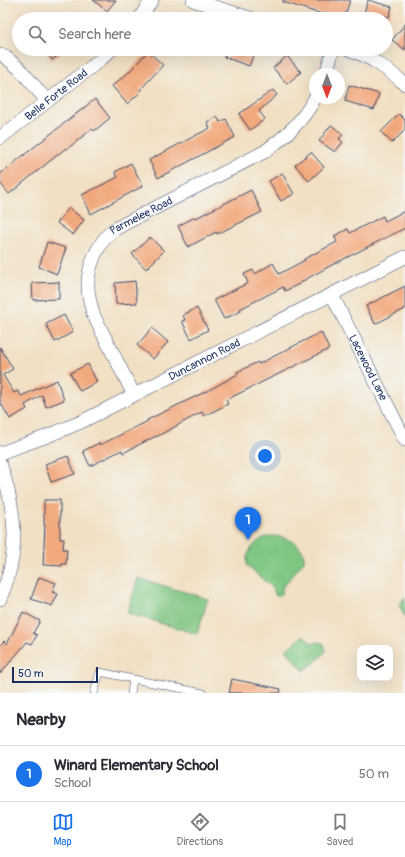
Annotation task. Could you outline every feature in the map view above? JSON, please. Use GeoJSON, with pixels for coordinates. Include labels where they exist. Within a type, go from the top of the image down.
{"type":"FeatureCollection","features":[{"type":"Feature","properties":{"kind":"street"},"geometry":{"type":"LineString","coordinates":[[144,12],[152,0]]}},
{"type":"Feature","properties":{"kind":"street"},"geometry":{"type":"LineString","coordinates":[[194,0],[231,12]]}},
{"type":"Feature","properties":{"kind":"street"},"geometry":{"type":"LineString","coordinates":[[2,55],[20,69],[47,100]]}},
{"type":"Feature","properties":{"kind":"street","name":"Belle Forte Road"},"geometry":{"type":"LineString","coordinates":[[0,138],[104,56]]}},
{"type":"Feature","properties":{"kind":"street"},"geometry":{"type":"LineString","coordinates":[[328,68],[331,56]]}},
{"type":"Feature","properties":{"kind":"street"},"geometry":{"type":"LineString","coordinates":[[365,56],[389,70],[405,84]]}},
{"type":"Feature","properties":{"kind":"street","name":"Parmelee Road"},"geometry":{"type":"LineString","coordinates":[[134,395],[93,314],[89,301],[88,274],[98,250],[112,232],[126,223],[264,152],[279,142],[292,130],[311,104]]}},
{"type":"Feature","properties":{"kind":"street","name":"Duncannon Road"},"geometry":{"type":"LineString","coordinates":[[0,453],[81,422],[405,257]]}},
{"type":"Feature","properties":{"kind":"street","name":"Lacewood Lane"},"geometry":{"type":"LineString","coordinates":[[332,295],[405,440]]}},
{"type":"Feature","properties":{"kind":"street"},"geometry":{"type":"LineString","coordinates":[[0,463],[7,483],[11,504],[14,538],[12,562],[7,583],[0,599]]}},
{"type":"Feature","properties":{"kind":"lane"},"geometry":{"type":"LineString","coordinates":[[94,693],[100,672],[204,693]]}},
{"type":"Feature","properties":{"kind":"lane"},"geometry":{"type":"LineString","coordinates":[[131,693],[133,679]]}},
{"type":"Feature","properties":{"kind":"green space"},"geometry":{"type":"Polygon","coordinates":[[[272,536],[289,539],[302,550],[304,555],[304,561],[282,588],[282,593],[279,596],[276,596],[272,587],[248,567],[247,563],[248,555],[256,543],[263,538],[272,536]]]}},
{"type":"Feature","properties":{"kind":"green space"},"geometry":{"type":"Polygon","coordinates":[[[138,578],[208,599],[197,634],[127,613],[138,578]]]}},
{"type":"Feature","properties":{"kind":"green space"},"geometry":{"type":"Polygon","coordinates":[[[405,597],[405,617],[399,605],[405,597]]]}},
{"type":"Feature","properties":{"kind":"green space"},"geometry":{"type":"Polygon","coordinates":[[[304,635],[312,644],[318,642],[324,644],[326,651],[304,671],[286,650],[304,635]]]}},
{"type":"Feature","properties":{"kind":"building"},"geometry":{"type":"Polygon","coordinates":[[[93,0],[116,0],[107,11],[93,0]]]}},
{"type":"Feature","properties":{"kind":"building"},"geometry":{"type":"Polygon","coordinates":[[[283,0],[350,0],[346,12],[316,12],[283,2],[283,0]]]}},
{"type":"Feature","properties":{"kind":"building"},"geometry":{"type":"Polygon","coordinates":[[[368,0],[392,7],[390,12],[364,12],[368,0]]]}},
{"type":"Feature","properties":{"kind":"building"},"geometry":{"type":"Polygon","coordinates":[[[405,24],[405,50],[393,41],[405,24]]]}},
{"type":"Feature","properties":{"kind":"building"},"geometry":{"type":"Polygon","coordinates":[[[49,56],[57,56],[52,60],[49,56]]]}},
{"type":"Feature","properties":{"kind":"building"},"geometry":{"type":"Polygon","coordinates":[[[143,56],[153,56],[163,65],[140,90],[141,92],[127,104],[112,86],[129,72],[143,56]]]}},
{"type":"Feature","properties":{"kind":"building"},"geometry":{"type":"Polygon","coordinates":[[[224,56],[253,56],[249,66],[224,56]]]}},
{"type":"Feature","properties":{"kind":"building"},"geometry":{"type":"Polygon","coordinates":[[[287,56],[301,72],[287,84],[273,68],[287,56]]]}},
{"type":"Feature","properties":{"kind":"building"},"geometry":{"type":"Polygon","coordinates":[[[349,85],[379,94],[374,110],[345,101],[349,85]]]}},
{"type":"Feature","properties":{"kind":"building"},"geometry":{"type":"Polygon","coordinates":[[[273,90],[277,95],[259,111],[265,119],[250,130],[239,114],[273,90]]]}},
{"type":"Feature","properties":{"kind":"building"},"geometry":{"type":"Polygon","coordinates":[[[95,99],[110,118],[94,131],[92,129],[67,149],[66,148],[9,194],[0,183],[0,174],[95,99]]]}},
{"type":"Feature","properties":{"kind":"building"},"geometry":{"type":"Polygon","coordinates":[[[399,114],[405,120],[405,130],[392,143],[381,132],[399,114]]]}},
{"type":"Feature","properties":{"kind":"building"},"geometry":{"type":"Polygon","coordinates":[[[217,117],[220,122],[226,119],[235,137],[158,178],[149,160],[210,128],[207,122],[217,117]]]}},
{"type":"Feature","properties":{"kind":"building"},"geometry":{"type":"Polygon","coordinates":[[[331,125],[343,134],[339,139],[343,142],[335,152],[319,141],[331,125]]]}},
{"type":"Feature","properties":{"kind":"building"},"geometry":{"type":"Polygon","coordinates":[[[311,152],[324,167],[309,181],[295,165],[311,152]]]}},
{"type":"Feature","properties":{"kind":"building"},"geometry":{"type":"Polygon","coordinates":[[[131,163],[143,186],[91,214],[82,195],[118,177],[115,172],[131,163]]]}},
{"type":"Feature","properties":{"kind":"building"},"geometry":{"type":"Polygon","coordinates":[[[282,173],[294,194],[281,201],[269,181],[282,173]]]}},
{"type":"Feature","properties":{"kind":"building"},"geometry":{"type":"Polygon","coordinates":[[[251,190],[262,212],[217,234],[216,232],[188,247],[178,226],[251,190]]]}},
{"type":"Feature","properties":{"kind":"building"},"geometry":{"type":"Polygon","coordinates":[[[69,208],[84,220],[73,235],[57,223],[69,208]]]}},
{"type":"Feature","properties":{"kind":"building"},"geometry":{"type":"Polygon","coordinates":[[[405,211],[405,228],[330,266],[301,283],[285,291],[283,287],[224,319],[214,300],[248,283],[244,274],[253,270],[255,274],[273,263],[279,274],[337,242],[334,236],[348,229],[350,233],[383,216],[385,221],[405,211]]]}},
{"type":"Feature","properties":{"kind":"building"},"geometry":{"type":"Polygon","coordinates":[[[150,237],[164,251],[146,269],[132,254],[150,237]]]}},
{"type":"Feature","properties":{"kind":"building"},"geometry":{"type":"Polygon","coordinates":[[[47,242],[66,248],[57,274],[39,267],[47,242]]]}},
{"type":"Feature","properties":{"kind":"building"},"geometry":{"type":"Polygon","coordinates":[[[135,281],[137,303],[116,304],[115,283],[135,281]]]}},
{"type":"Feature","properties":{"kind":"building"},"geometry":{"type":"Polygon","coordinates":[[[59,282],[59,299],[33,300],[32,283],[59,282]]]}},
{"type":"Feature","properties":{"kind":"building"},"geometry":{"type":"Polygon","coordinates":[[[405,286],[405,309],[375,324],[366,306],[405,286]]]}},
{"type":"Feature","properties":{"kind":"building"},"geometry":{"type":"Polygon","coordinates":[[[197,308],[208,330],[191,339],[182,321],[185,320],[183,315],[197,308]]]}},
{"type":"Feature","properties":{"kind":"building"},"geometry":{"type":"Polygon","coordinates":[[[64,315],[73,332],[55,342],[46,324],[64,315]]]}},
{"type":"Feature","properties":{"kind":"building"},"geometry":{"type":"Polygon","coordinates":[[[152,328],[168,342],[153,359],[137,345],[152,328]]]}},
{"type":"Feature","properties":{"kind":"building"},"geometry":{"type":"Polygon","coordinates":[[[321,332],[329,349],[226,400],[228,404],[204,416],[202,412],[123,453],[122,450],[90,466],[83,451],[99,443],[100,445],[148,421],[147,420],[211,389],[238,374],[237,372],[258,362],[259,364],[321,332]]]}},
{"type":"Feature","properties":{"kind":"building"},"geometry":{"type":"Polygon","coordinates":[[[0,347],[13,369],[3,375],[14,393],[18,391],[21,396],[57,380],[64,400],[46,407],[42,395],[25,405],[27,409],[10,419],[0,402],[0,347]]]}},
{"type":"Feature","properties":{"kind":"building"},"geometry":{"type":"Polygon","coordinates":[[[88,364],[97,382],[80,391],[70,373],[88,364]]]}},
{"type":"Feature","properties":{"kind":"building"},"geometry":{"type":"Polygon","coordinates":[[[68,456],[75,474],[51,482],[45,464],[68,456]]]}},
{"type":"Feature","properties":{"kind":"building"},"geometry":{"type":"Polygon","coordinates":[[[44,500],[60,500],[60,539],[64,539],[63,549],[67,549],[66,564],[62,564],[62,566],[43,565],[45,525],[44,500]]]}},
{"type":"Feature","properties":{"kind":"building"},"geometry":{"type":"Polygon","coordinates":[[[39,577],[56,583],[52,592],[58,594],[52,606],[31,599],[39,577]]]}},
{"type":"Feature","properties":{"kind":"building"},"geometry":{"type":"Polygon","coordinates":[[[23,612],[40,621],[33,633],[37,635],[32,644],[27,642],[0,674],[0,646],[4,641],[7,644],[23,612]]]}},
{"type":"Feature","properties":{"kind":"building"},"geometry":{"type":"Polygon","coordinates":[[[232,679],[281,689],[280,693],[229,693],[232,679]]]}},
{"type":"Feature","properties":{"kind":"place","name":"Winard Elementary School"},"geometry":{"type":"Point","coordinates":[248,540]}}]}
